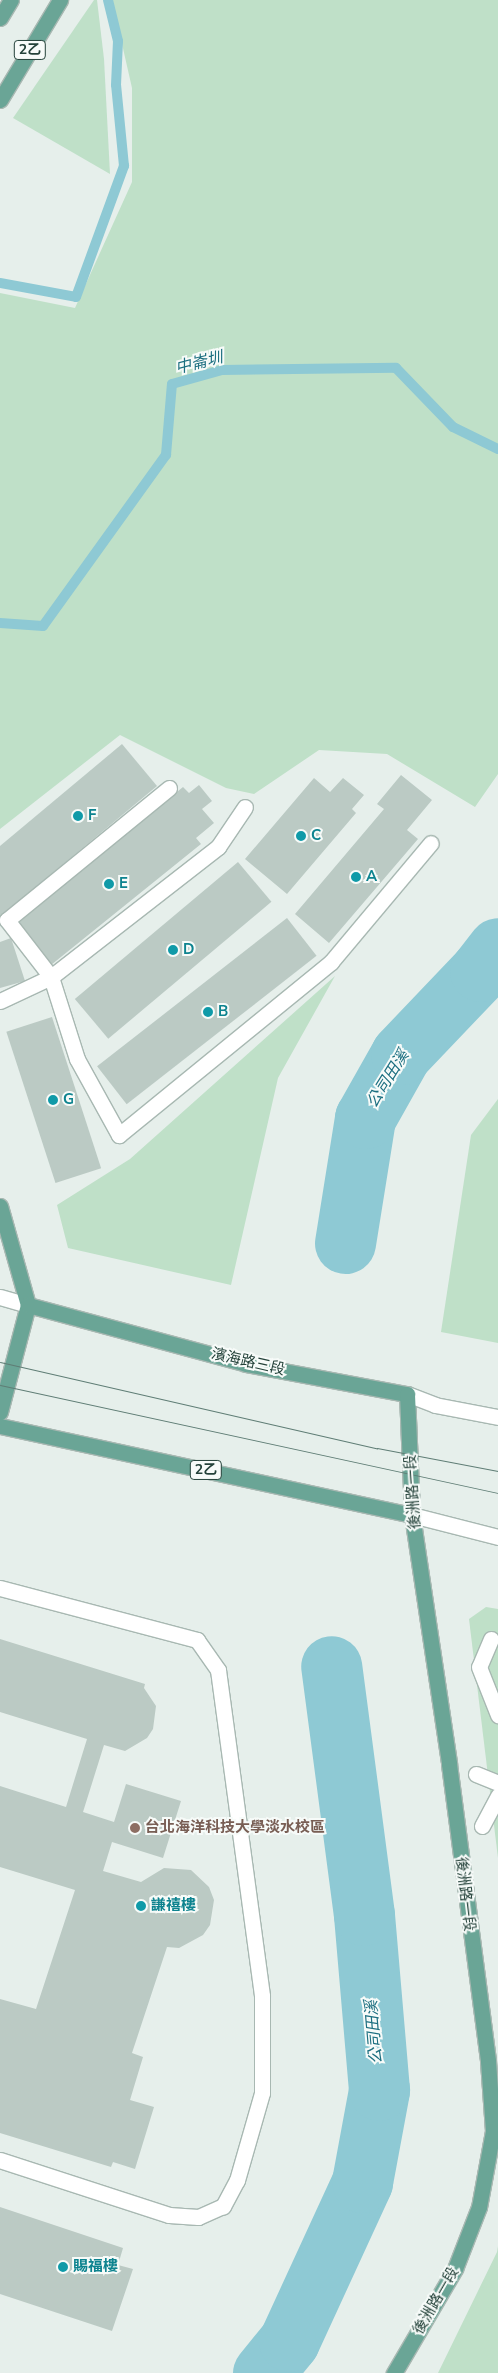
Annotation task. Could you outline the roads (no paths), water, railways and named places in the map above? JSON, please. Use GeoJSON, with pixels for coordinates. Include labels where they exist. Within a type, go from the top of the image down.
{"type":"FeatureCollection","features":[{"type":"Feature","properties":{"kind":"main road"},"geometry":{"type":"LineString","coordinates":[[0,18],[11,0]]}},
{"type":"Feature","properties":{"kind":"main road","name":"2乙"},"geometry":{"type":"LineString","coordinates":[[0,100],[60,0]]}},
{"type":"Feature","properties":{"kind":"main road"},"geometry":{"type":"LineString","coordinates":[[0,1206],[28,1305],[0,1412]]}},
{"type":"Feature","properties":{"kind":"main road","name":"濱海路三段"},"geometry":{"type":"LineString","coordinates":[[28,1305],[246,1364],[406,1394]]}},
{"type":"Feature","properties":{"kind":"main road","name":"後洲路一段"},"geometry":{"type":"LineString","coordinates":[[394,2373],[455,2269],[479,2206],[493,2130],[488,2061],[412,1515],[406,1394]]}},
{"type":"Feature","properties":{"kind":"main road","name":"2乙"},"geometry":{"type":"LineString","coordinates":[[0,1426],[412,1515]]}},
{"type":"Feature","properties":{"kind":"street"},"geometry":{"type":"LineString","coordinates":[[169,788],[7,920],[51,977],[77,1060],[119,1135],[331,962],[431,843]]}},
{"type":"Feature","properties":{"kind":"street"},"geometry":{"type":"LineString","coordinates":[[0,1001],[51,977],[218,847],[244,807]]}},
{"type":"Feature","properties":{"kind":"street","name":"濱海路三段"},"geometry":{"type":"LineString","coordinates":[[0,1297],[28,1305]]}},
{"type":"Feature","properties":{"kind":"street","name":"濱海路三段"},"geometry":{"type":"LineString","coordinates":[[406,1394],[435,1405],[498,1417]]}},
{"type":"Feature","properties":{"kind":"street"},"geometry":{"type":"LineString","coordinates":[[412,1515],[498,1536]]}},
{"type":"Feature","properties":{"kind":"street"},"geometry":{"type":"LineString","coordinates":[[0,1588],[197,1640],[218,1670],[262,1996],[262,2093],[237,2180],[223,2206],[198,2217],[169,2215],[0,2160]]}},
{"type":"Feature","properties":{"kind":"street"},"geometry":{"type":"LineString","coordinates":[[496,1639],[479,1666],[498,1715]]}},
{"type":"Feature","properties":{"kind":"street"},"geometry":{"type":"LineString","coordinates":[[476,1774],[498,1783]]}},
{"type":"Feature","properties":{"kind":"street"},"geometry":{"type":"LineString","coordinates":[[482,1826],[498,1796]]}},
{"type":"Feature","properties":{"kind":"waterway","name":"中崙圳"},"geometry":{"type":"LineString","coordinates":[[0,283],[76,297],[124,166],[116,85],[118,41],[108,0]]}},
{"type":"Feature","properties":{"kind":"waterway","name":"中崙圳"},"geometry":{"type":"LineString","coordinates":[[0,623],[43,626],[166,455],[172,384],[222,370],[396,368],[453,427],[498,449]]}},
{"type":"Feature","properties":{"kind":"waterway","name":"公司田溪"},"geometry":{"type":"LineString","coordinates":[[345,1243],[365,1118],[401,1054],[480,971],[498,948]]}},
{"type":"Feature","properties":{"kind":"waterway","name":"公司田溪"},"geometry":{"type":"LineString","coordinates":[[263,2373],[289,2341],[362,2182],[379,2090],[364,1915],[331,1666]]}},
{"type":"Feature","properties":{"kind":"tram line"},"geometry":{"type":"LineString","coordinates":[[0,1362],[377,1448],[498,1471]]}},
{"type":"Feature","properties":{"kind":"tram line"},"geometry":{"type":"LineString","coordinates":[[0,1385],[498,1493]]}},
{"type":"Feature","properties":{"kind":"place","name":"F"},"geometry":{"type":"Point","coordinates":[78,816]}},
{"type":"Feature","properties":{"kind":"place","name":"C"},"geometry":{"type":"Point","coordinates":[301,836]}},
{"type":"Feature","properties":{"kind":"place","name":"A"},"geometry":{"type":"Point","coordinates":[356,877]}},
{"type":"Feature","properties":{"kind":"place","name":"E"},"geometry":{"type":"Point","coordinates":[109,884]}},
{"type":"Feature","properties":{"kind":"place","name":"D"},"geometry":{"type":"Point","coordinates":[173,950]}},
{"type":"Feature","properties":{"kind":"place","name":"B"},"geometry":{"type":"Point","coordinates":[208,1012]}},
{"type":"Feature","properties":{"kind":"place","name":"G"},"geometry":{"type":"Point","coordinates":[53,1100]}},
{"type":"Feature","properties":{"kind":"place","name":"台北海洋科技大學淡水校區"},"geometry":{"type":"Point","coordinates":[135,1828]}},
{"type":"Feature","properties":{"kind":"place","name":"謙禧樓"},"geometry":{"type":"Point","coordinates":[141,1906]}},
{"type":"Feature","properties":{"kind":"place","name":"賜福樓"},"geometry":{"type":"Point","coordinates":[63,2267]}}]}
